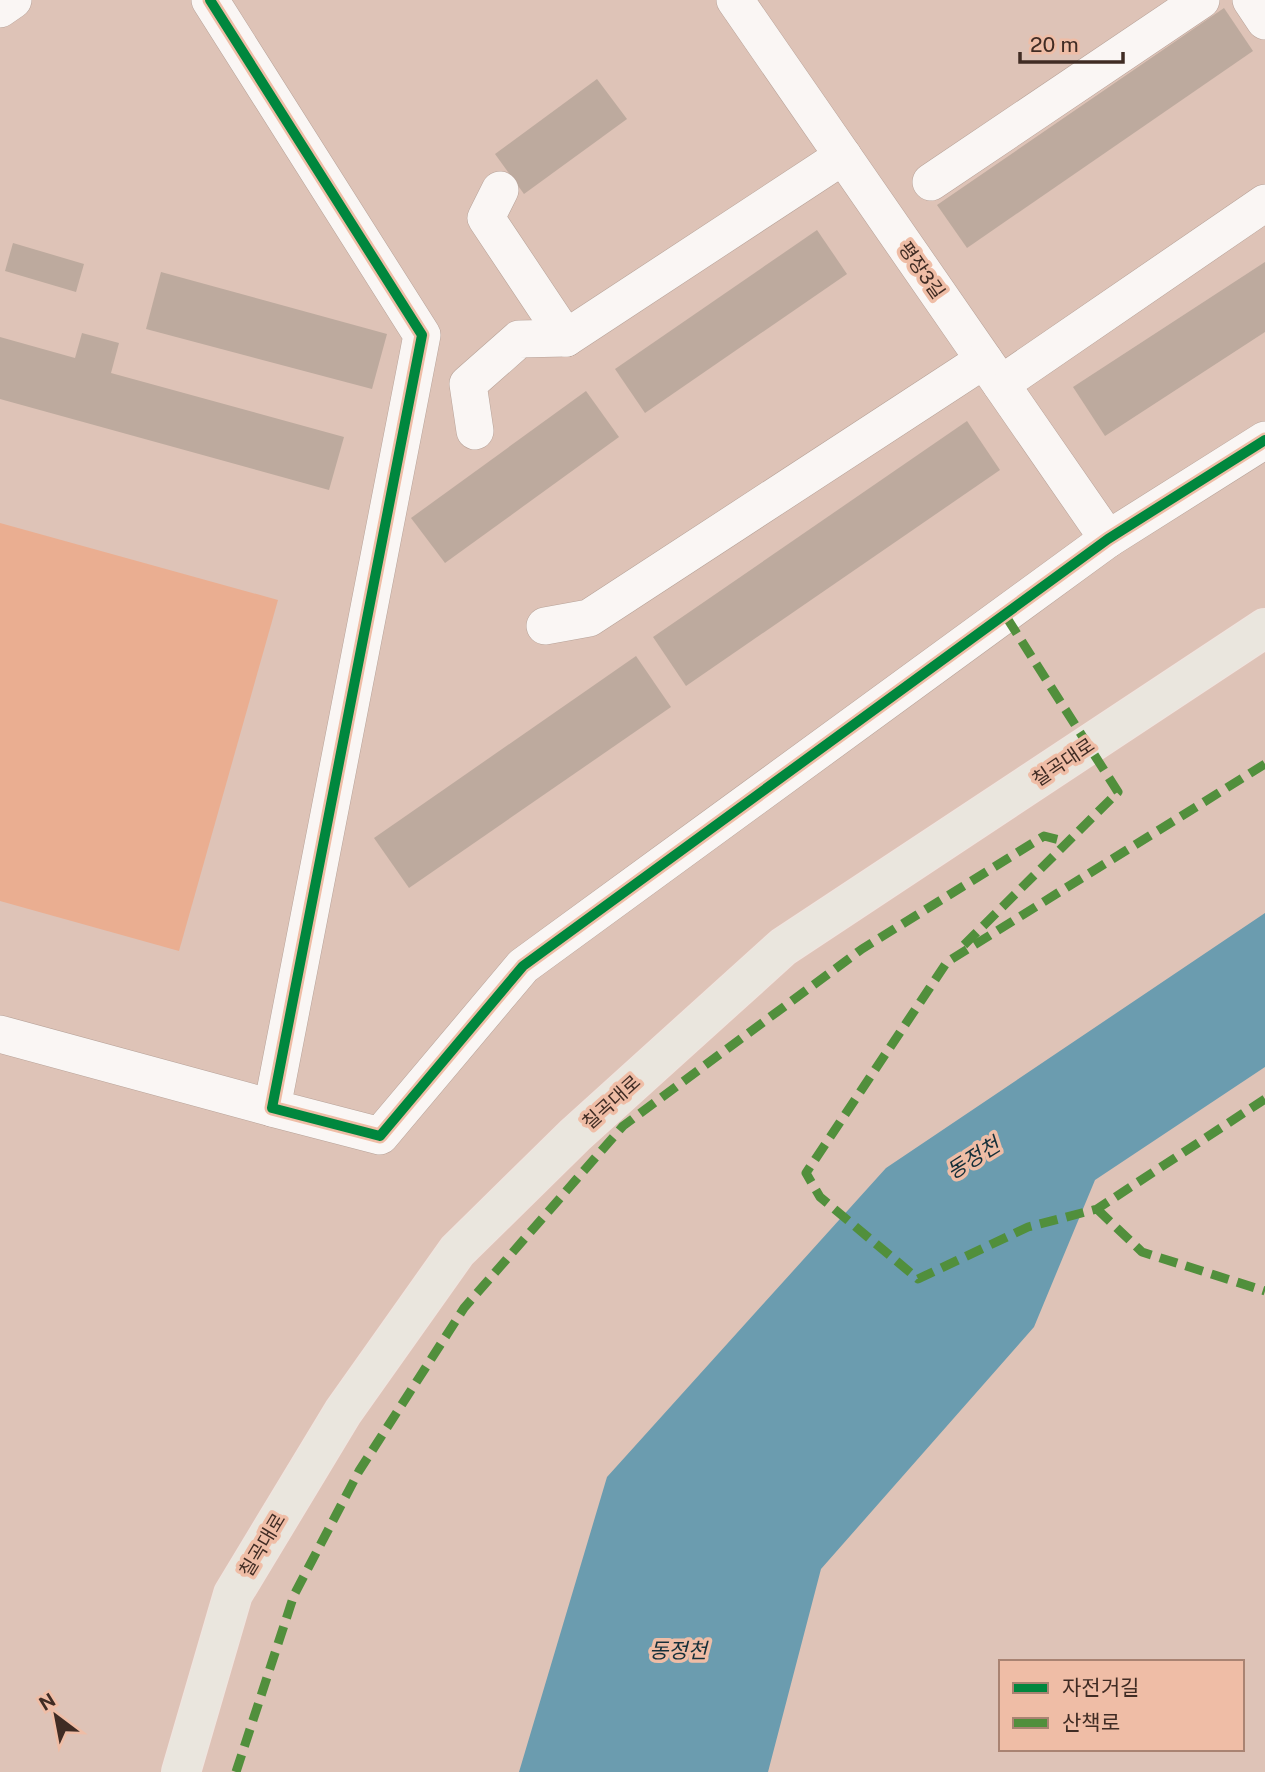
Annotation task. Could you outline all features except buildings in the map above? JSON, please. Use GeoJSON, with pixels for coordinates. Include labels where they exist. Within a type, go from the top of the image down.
{"type":"FeatureCollection","features":[{"type":"Feature","properties":{"kind":"main road","name":"칠곡대로"},"geometry":{"type":"LineString","coordinates":[[181,1772],[233,1594],[343,1412],[457,1251],[575,1135],[783,947],[1265,628]]}},
{"type":"Feature","properties":{"kind":"street"},"geometry":{"type":"LineString","coordinates":[[0,9],[13,0]]}},
{"type":"Feature","properties":{"kind":"street"},"geometry":{"type":"LineString","coordinates":[[209,0],[422,335],[272,1108]]}},
{"type":"Feature","properties":{"kind":"street","name":"평장3길"},"geometry":{"type":"LineString","coordinates":[[735,0],[1108,539]]}},
{"type":"Feature","properties":{"kind":"street"},"geometry":{"type":"LineString","coordinates":[[931,182],[1201,0]]}},
{"type":"Feature","properties":{"kind":"street"},"geometry":{"type":"LineString","coordinates":[[1251,0],[1265,20]]}},
{"type":"Feature","properties":{"kind":"street"},"geometry":{"type":"LineString","coordinates":[[475,431],[468,384],[519,339],[566,338],[843,156]]}},
{"type":"Feature","properties":{"kind":"street"},"geometry":{"type":"LineString","coordinates":[[499,190],[486,218],[566,338]]}},
{"type":"Feature","properties":{"kind":"street"},"geometry":{"type":"LineString","coordinates":[[545,626],[589,618],[1265,203]]}},
{"type":"Feature","properties":{"kind":"street"},"geometry":{"type":"LineString","coordinates":[[0,1034],[380,1136],[523,966],[1108,539],[1265,440]]}},
{"type":"Feature","properties":{"kind":"shaded area"},"geometry":{"type":"Polygon","coordinates":[[[0,523],[278,600],[179,951],[0,901],[0,523]]]}},
{"type":"Feature","properties":{"kind":"water","name":"동정천"},"geometry":{"type":"Polygon","coordinates":[[[1265,913],[1265,1067],[1095,1180],[1034,1327],[821,1569],[768,1772],[519,1772],[607,1477],[886,1168],[1265,913]]]}},
{"type":"Feature","properties":{"kind":"marked path"},"geometry":{"type":"LineString","coordinates":[[964,945],[1118,792],[1005,615]]}},
{"type":"Feature","properties":{"kind":"marked path"},"geometry":{"type":"LineString","coordinates":[[1265,764],[947,962],[806,1173],[820,1197],[918,1279],[1028,1227],[1097,1209],[1265,1099]]}},
{"type":"Feature","properties":{"kind":"marked path"},"geometry":{"type":"LineString","coordinates":[[236,1772],[294,1595],[359,1471],[464,1308],[623,1126],[862,949],[1044,836],[1068,842]]}},
{"type":"Feature","properties":{"kind":"marked path"},"geometry":{"type":"LineString","coordinates":[[1097,1209],[1142,1252],[1265,1291]]}},
{"type":"Feature","properties":{"kind":"cycle path"},"geometry":{"type":"LineString","coordinates":[[210,0],[422,335],[272,1108],[380,1136],[523,966],[1108,539],[1265,440]]}}]}
